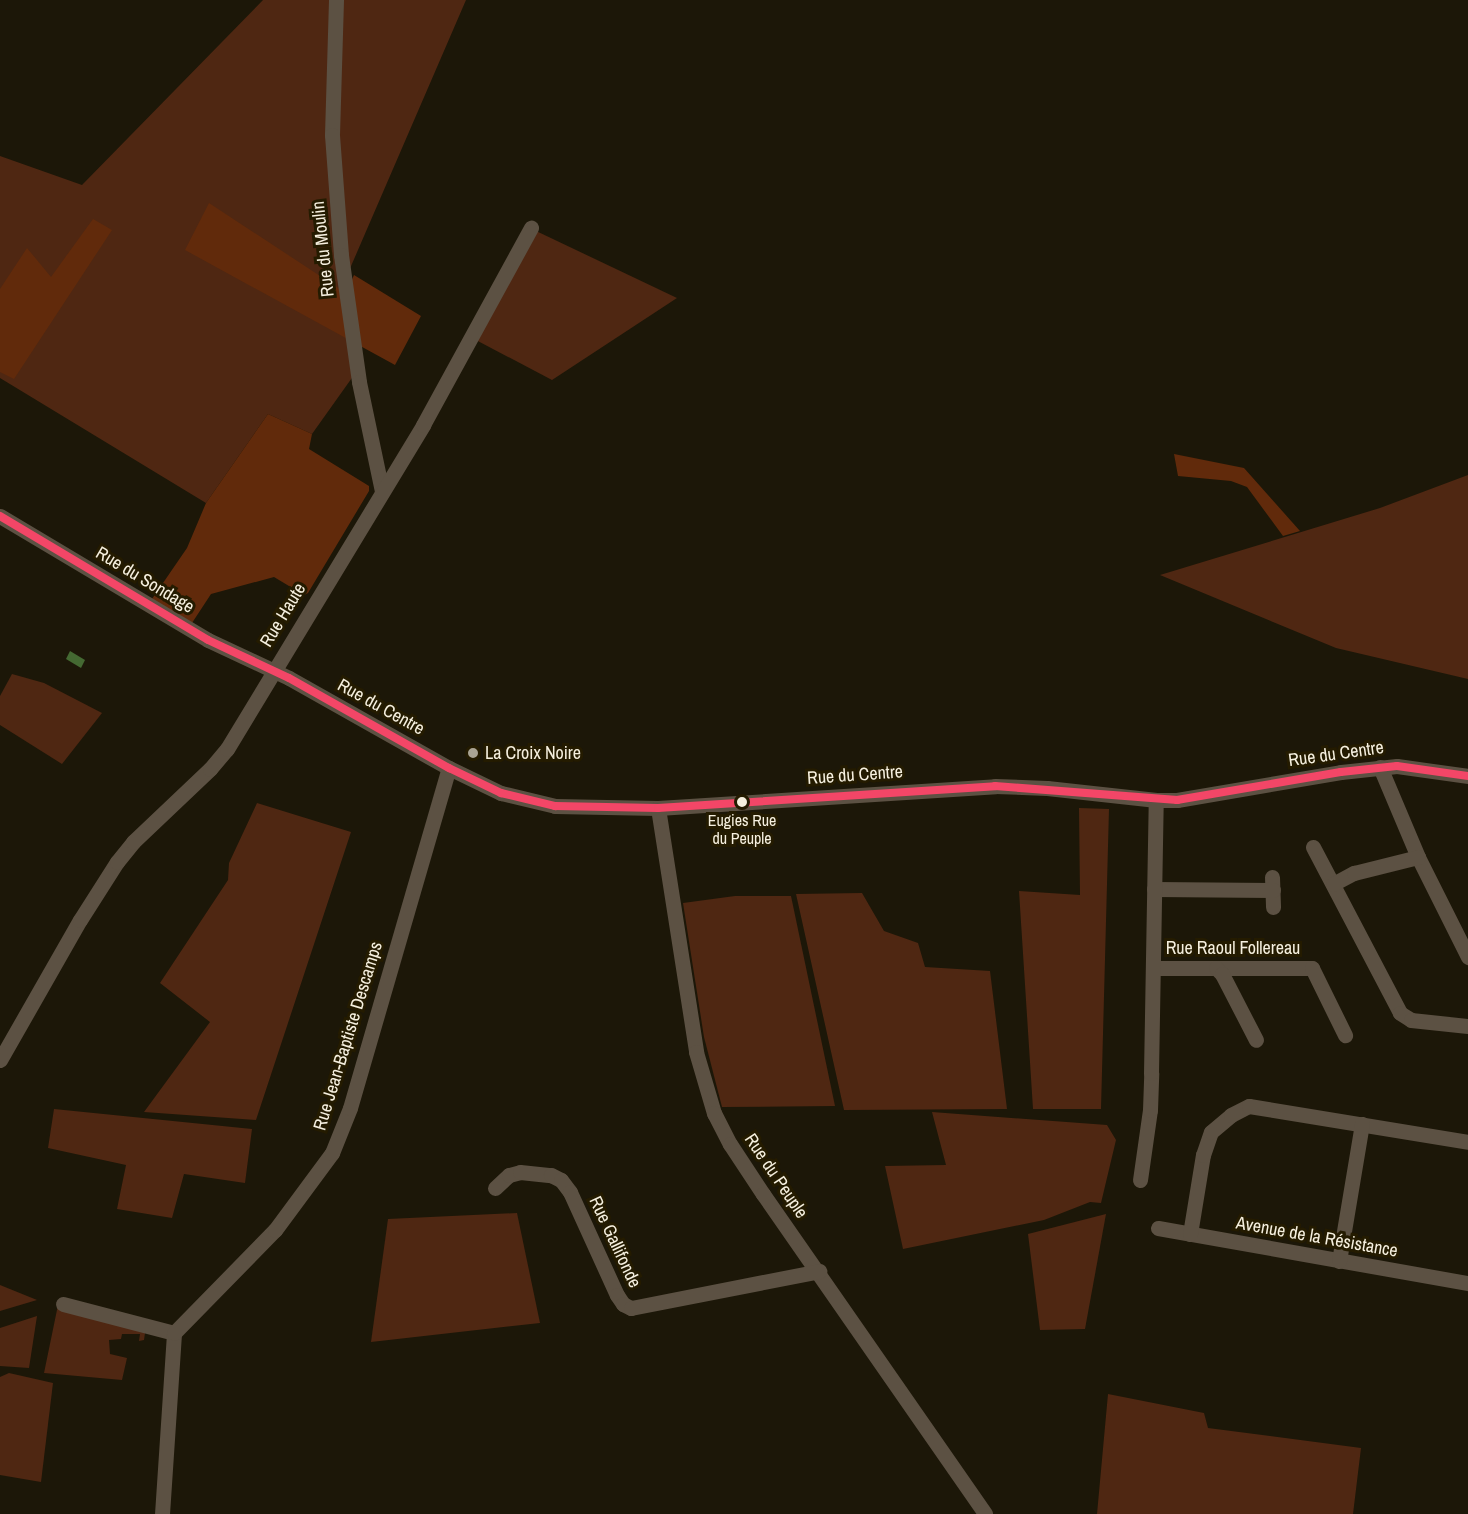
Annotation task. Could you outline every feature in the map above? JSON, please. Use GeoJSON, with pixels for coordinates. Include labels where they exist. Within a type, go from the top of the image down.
{"type":"FeatureCollection","features":[{"type":"Feature","properties":{"kind":"street","name":"Rue du Moulin"},"geometry":{"type":"LineString","coordinates":[[336,0],[332,135],[341,255],[359,382],[382,491]]}},
{"type":"Feature","properties":{"kind":"street","name":"Rue Haute"},"geometry":{"type":"LineString","coordinates":[[0,1060],[80,920],[117,862],[133,842],[210,769],[227,749],[423,425],[531,228]]}},
{"type":"Feature","properties":{"kind":"street","name":"Rue du Sondage"},"geometry":{"type":"LineString","coordinates":[[0,516],[208,640],[272,672]]}},
{"type":"Feature","properties":{"kind":"street","name":"Rue du Centre"},"geometry":{"type":"LineString","coordinates":[[272,672],[289,678],[449,768],[501,793],[555,806],[658,808],[995,786],[1047,788],[1156,800],[1178,800],[1341,771],[1380,767],[1421,768],[1468,776]]}},
{"type":"Feature","properties":{"kind":"street"},"geometry":{"type":"LineString","coordinates":[[1380,767],[1418,857],[1468,957]]}},
{"type":"Feature","properties":{"kind":"street","name":"Rue Jean-Baptiste Descamps"},"geometry":{"type":"LineString","coordinates":[[174,1333],[275,1230],[332,1153],[350,1108],[449,768]]}},
{"type":"Feature","properties":{"kind":"street","name":"Rue Raoul Follereau"},"geometry":{"type":"LineString","coordinates":[[1140,1180],[1150,1110],[1156,800]]}},
{"type":"Feature","properties":{"kind":"street","name":"Rue du Peuple"},"geometry":{"type":"LineString","coordinates":[[658,808],[696,1052],[708,1098],[730,1144],[985,1514]]}},
{"type":"Feature","properties":{"kind":"street"},"geometry":{"type":"LineString","coordinates":[[1313,847],[1400,1012],[1411,1020],[1468,1026]]}},
{"type":"Feature","properties":{"kind":"street"},"geometry":{"type":"LineString","coordinates":[[1333,884],[1354,873],[1418,857]]}},
{"type":"Feature","properties":{"kind":"street"},"geometry":{"type":"LineString","coordinates":[[1154,889],[1272,883],[1273,907]]}},
{"type":"Feature","properties":{"kind":"street","name":"Rue Raoul Follereau"},"geometry":{"type":"LineString","coordinates":[[1153,968],[1312,968],[1345,1035]]}},
{"type":"Feature","properties":{"kind":"street"},"geometry":{"type":"LineString","coordinates":[[1216,968],[1222,974],[1256,1040]]}},
{"type":"Feature","properties":{"kind":"street"},"geometry":{"type":"LineString","coordinates":[[1190,1234],[1203,1155],[1211,1132],[1231,1115],[1249,1106],[1468,1142]]}},
{"type":"Feature","properties":{"kind":"street"},"geometry":{"type":"LineString","coordinates":[[1340,1261],[1362,1124]]}},
{"type":"Feature","properties":{"kind":"street","name":"Rue Gallifonde"},"geometry":{"type":"LineString","coordinates":[[495,1188],[509,1175],[520,1172],[551,1175],[561,1180],[570,1192],[617,1295],[623,1304],[631,1308],[819,1271]]}},
{"type":"Feature","properties":{"kind":"street","name":"Avenue de la Résistance"},"geometry":{"type":"LineString","coordinates":[[1158,1228],[1468,1283]]}},
{"type":"Feature","properties":{"kind":"street"},"geometry":{"type":"LineString","coordinates":[[63,1304],[174,1333],[162,1514]]}},
{"type":"Feature","properties":{"kind":"shaded area"},"geometry":{"type":"Polygon","coordinates":[[[263,0],[466,0],[342,287],[354,375],[312,434],[268,414],[206,503],[0,378],[0,156],[82,185],[263,0]]]}},
{"type":"Feature","properties":{"kind":"shaded area"},"geometry":{"type":"Polygon","coordinates":[[[209,203],[346,293],[354,275],[421,316],[395,365],[185,250],[209,203]]]}},
{"type":"Feature","properties":{"kind":"shaded area"},"geometry":{"type":"Polygon","coordinates":[[[93,219],[112,230],[14,379],[0,372],[0,289],[27,248],[51,277],[93,219]]]}},
{"type":"Feature","properties":{"kind":"shaded area"},"geometry":{"type":"Polygon","coordinates":[[[534,230],[677,298],[552,380],[474,339],[534,230]]]}},
{"type":"Feature","properties":{"kind":"shaded area"},"geometry":{"type":"Polygon","coordinates":[[[268,414],[312,434],[309,449],[369,486],[369,491],[308,593],[304,595],[274,577],[211,594],[192,623],[152,599],[187,548],[206,503],[268,414]]]}},
{"type":"Feature","properties":{"kind":"shaded area"},"geometry":{"type":"Polygon","coordinates":[[[1174,454],[1244,468],[1300,531],[1283,536],[1247,487],[1231,481],[1178,476],[1174,454]]]}},
{"type":"Feature","properties":{"kind":"shaded area"},"geometry":{"type":"Polygon","coordinates":[[[1468,475],[1468,679],[1336,648],[1160,575],[1380,508],[1468,475]]]}},
{"type":"Feature","properties":{"kind":"shaded area"},"geometry":{"type":"Polygon","coordinates":[[[70,651],[85,660],[81,668],[66,659],[70,651]]]}},
{"type":"Feature","properties":{"kind":"shaded area"},"geometry":{"type":"Polygon","coordinates":[[[12,674],[44,683],[102,713],[62,764],[0,725],[0,696],[12,674]]]}},
{"type":"Feature","properties":{"kind":"shaded area"},"geometry":{"type":"Polygon","coordinates":[[[257,803],[351,832],[256,1120],[144,1112],[210,1022],[160,983],[228,880],[229,863],[257,803]]]}},
{"type":"Feature","properties":{"kind":"shaded area"},"geometry":{"type":"Polygon","coordinates":[[[1079,808],[1109,809],[1101,1109],[1033,1109],[1019,891],[1080,895],[1079,808]]]}},
{"type":"Feature","properties":{"kind":"shaded area"},"geometry":{"type":"Polygon","coordinates":[[[862,893],[884,931],[918,943],[925,967],[990,971],[1007,1109],[844,1110],[796,894],[862,893]]]}},
{"type":"Feature","properties":{"kind":"shaded area"},"geometry":{"type":"Polygon","coordinates":[[[735,896],[791,896],[835,1106],[722,1107],[704,1037],[683,903],[735,896]]]}},
{"type":"Feature","properties":{"kind":"shaded area"},"geometry":{"type":"Polygon","coordinates":[[[54,1109],[252,1129],[245,1183],[184,1174],[172,1218],[117,1209],[126,1165],[48,1148],[54,1109]]]}},
{"type":"Feature","properties":{"kind":"shaded area"},"geometry":{"type":"Polygon","coordinates":[[[932,1112],[1107,1125],[1116,1140],[1101,1203],[1090,1202],[1044,1220],[903,1249],[885,1166],[946,1165],[932,1112]]]}},
{"type":"Feature","properties":{"kind":"shaded area"},"geometry":{"type":"Polygon","coordinates":[[[517,1213],[540,1323],[371,1342],[388,1219],[517,1213]]]}},
{"type":"Feature","properties":{"kind":"shaded area"},"geometry":{"type":"Polygon","coordinates":[[[1106,1214],[1085,1329],[1040,1330],[1028,1234],[1106,1214]]]}},
{"type":"Feature","properties":{"kind":"shaded area"},"geometry":{"type":"Polygon","coordinates":[[[0,1285],[37,1300],[0,1311],[0,1285]]]}},
{"type":"Feature","properties":{"kind":"shaded area"},"geometry":{"type":"Polygon","coordinates":[[[58,1305],[146,1326],[144,1340],[139,1341],[140,1334],[122,1334],[121,1339],[109,1340],[110,1354],[127,1358],[122,1380],[44,1373],[58,1305]]]}},
{"type":"Feature","properties":{"kind":"shaded area"},"geometry":{"type":"Polygon","coordinates":[[[37,1316],[29,1368],[0,1366],[0,1328],[37,1316]]]}},
{"type":"Feature","properties":{"kind":"shaded area"},"geometry":{"type":"Polygon","coordinates":[[[9,1373],[53,1383],[41,1482],[0,1475],[0,1377],[9,1373]]]}},
{"type":"Feature","properties":{"kind":"shaded area"},"geometry":{"type":"Polygon","coordinates":[[[1108,1394],[1204,1413],[1208,1428],[1361,1448],[1353,1514],[1097,1514],[1108,1394]]]}},
{"type":"Feature","properties":{"kind":"transit line"},"geometry":{"type":"LineString","coordinates":[[0,516],[208,640],[289,678],[449,768],[501,793],[555,806],[658,808],[995,786],[1177,800],[1341,772],[1397,766],[1468,776]]}},
{"type":"Feature","properties":{"kind":"place","name":"La Croix Noire"},"geometry":{"type":"Point","coordinates":[473,753]}},
{"type":"Feature","properties":{"kind":"place","name":"Eugies Rue du Peuple"},"geometry":{"type":"Point","coordinates":[742,802]}}]}
